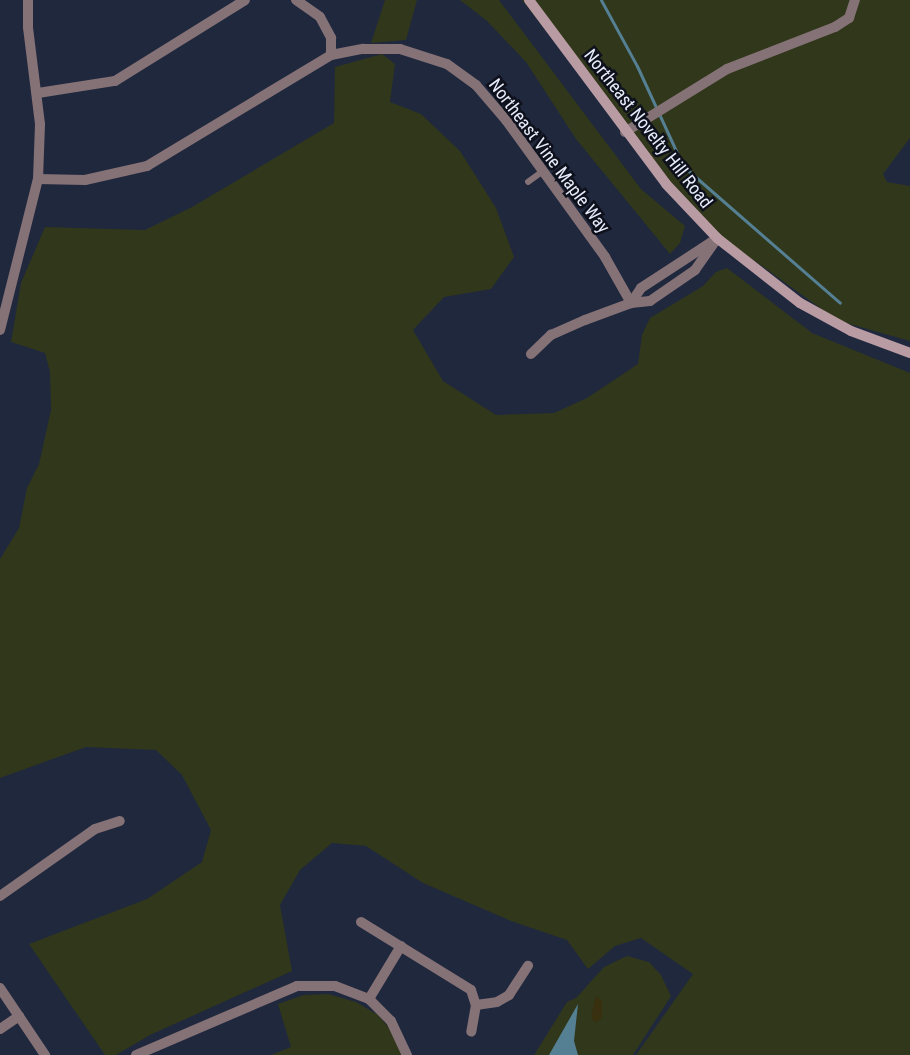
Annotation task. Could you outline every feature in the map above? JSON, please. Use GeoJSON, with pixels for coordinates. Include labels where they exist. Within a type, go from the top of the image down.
{"type":"FeatureCollection","features":[{"type":"Feature","properties":{"kind":"main road","name":"Northeast Novelty Hill Road"},"geometry":{"type":"LineString","coordinates":[[530,0],[625,132],[690,213],[717,238],[800,303],[851,331],[910,353]]}},
{"type":"Feature","properties":{"kind":"street"},"geometry":{"type":"LineString","coordinates":[[0,330],[38,179],[38,93],[28,27],[28,0]]}},
{"type":"Feature","properties":{"kind":"street"},"geometry":{"type":"LineString","coordinates":[[38,93],[115,81],[245,0]]}},
{"type":"Feature","properties":{"kind":"street"},"geometry":{"type":"LineString","coordinates":[[296,0],[320,17],[331,38],[331,55]]}},
{"type":"Feature","properties":{"kind":"street"},"geometry":{"type":"LineString","coordinates":[[625,132],[727,69],[835,27],[849,18],[855,3]]}},
{"type":"Feature","properties":{"kind":"street","name":"Northeast Vine Maple Way"},"geometry":{"type":"LineString","coordinates":[[38,179],[85,180],[147,166],[331,55],[363,48],[400,49],[447,64],[476,85],[543,171],[605,258],[631,303]]}},
{"type":"Feature","properties":{"kind":"street"},"geometry":{"type":"LineString","coordinates":[[631,303],[641,288],[717,238]]}},
{"type":"Feature","properties":{"kind":"street"},"geometry":{"type":"LineString","coordinates":[[531,354],[552,335],[631,303],[650,301],[695,270],[717,238]]}},
{"type":"Feature","properties":{"kind":"street"},"geometry":{"type":"LineString","coordinates":[[0,896],[95,829],[120,821]]}},
{"type":"Feature","properties":{"kind":"street"},"geometry":{"type":"LineString","coordinates":[[361,922],[472,990],[476,1005],[471,1032]]}},
{"type":"Feature","properties":{"kind":"street"},"geometry":{"type":"LineString","coordinates":[[369,1000],[401,946]]}},
{"type":"Feature","properties":{"kind":"street"},"geometry":{"type":"LineString","coordinates":[[476,1005],[498,1002],[509,995],[528,966]]}},
{"type":"Feature","properties":{"kind":"street"},"geometry":{"type":"LineString","coordinates":[[136,1055],[297,986],[335,986],[369,1000],[391,1021],[407,1055]]}},
{"type":"Feature","properties":{"kind":"street"},"geometry":{"type":"LineString","coordinates":[[0,988],[45,1055]]}},
{"type":"Feature","properties":{"kind":"street"},"geometry":{"type":"LineString","coordinates":[[0,1029],[19,1016]]}},
{"type":"Feature","properties":{"kind":"lane"},"geometry":{"type":"LineString","coordinates":[[528,182],[543,171]]}},
{"type":"Feature","properties":{"kind":"green space"},"geometry":{"type":"Polygon","coordinates":[[[385,0],[417,0],[406,40],[371,43],[385,0]]]}},
{"type":"Feature","properties":{"kind":"green space"},"geometry":{"type":"Polygon","coordinates":[[[460,0],[499,0],[641,189],[685,226],[680,243],[670,254],[576,139],[526,62],[487,21],[460,0]]]}},
{"type":"Feature","properties":{"kind":"green space"},"geometry":{"type":"Polygon","coordinates":[[[522,0],[910,0],[910,138],[883,174],[887,182],[910,186],[910,341],[846,323],[827,313],[755,261],[750,267],[666,184],[522,0]]]}},
{"type":"Feature","properties":{"kind":"green space"},"geometry":{"type":"Polygon","coordinates":[[[382,54],[395,64],[390,102],[421,114],[460,151],[496,208],[514,257],[491,289],[444,297],[413,330],[443,381],[496,415],[554,413],[587,398],[638,364],[642,335],[650,318],[703,286],[716,272],[727,268],[812,333],[910,373],[910,1055],[636,1055],[693,974],[641,938],[615,946],[588,969],[567,940],[511,921],[423,883],[366,846],[332,843],[300,870],[280,905],[292,971],[150,1035],[116,1055],[105,1055],[29,944],[147,899],[202,862],[211,830],[182,775],[156,750],[86,747],[0,778],[0,559],[19,528],[27,488],[39,464],[51,410],[50,372],[45,353],[11,342],[21,283],[45,227],[145,230],[192,207],[334,123],[335,67],[382,54]]]}},
{"type":"Feature","properties":{"kind":"green space"},"geometry":{"type":"Polygon","coordinates":[[[627,956],[649,962],[661,975],[671,996],[633,1055],[534,1055],[567,1002],[576,998],[604,967],[627,956]]]}},
{"type":"Feature","properties":{"kind":"green space"},"geometry":{"type":"Polygon","coordinates":[[[328,994],[356,1002],[378,1015],[390,1029],[402,1055],[271,1055],[291,1047],[278,1004],[304,995],[328,994]]]}},
{"type":"Feature","properties":{"kind":"sand"},"geometry":{"type":"Polygon","coordinates":[[[596,996],[602,1000],[602,1017],[596,1023],[591,1017],[596,996]]]}},
{"type":"Feature","properties":{"kind":"water"},"geometry":{"type":"Polygon","coordinates":[[[578,1004],[574,1041],[578,1055],[549,1055],[578,1004]]]}},
{"type":"Feature","properties":{"kind":"waterway"},"geometry":{"type":"LineString","coordinates":[[601,0],[637,66],[683,166],[840,303]]}}]}
